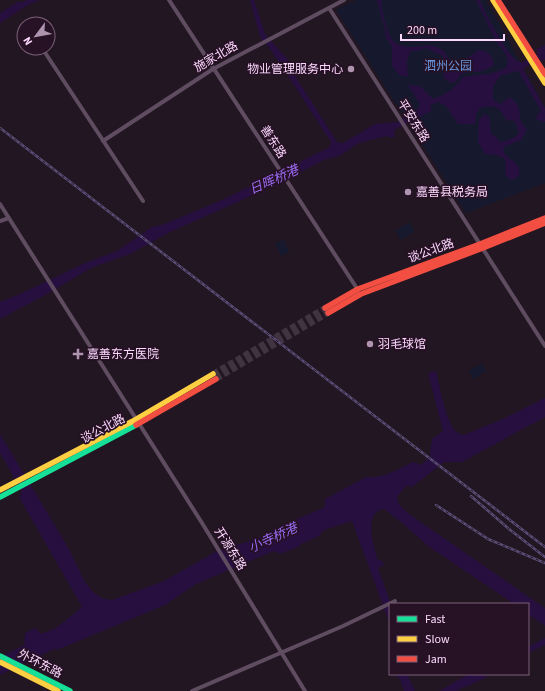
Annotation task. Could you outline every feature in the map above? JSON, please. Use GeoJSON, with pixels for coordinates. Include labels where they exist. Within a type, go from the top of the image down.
{"type":"FeatureCollection","features":[{"type":"Feature","properties":{"kind":"main road"},"geometry":{"type":"LineString","coordinates":[[493,0],[536,64],[545,82]]}},
{"type":"Feature","properties":{"kind":"main road"},"geometry":{"type":"LineString","coordinates":[[498,0],[530,55]]}},
{"type":"Feature","properties":{"kind":"main road"},"geometry":{"type":"LineString","coordinates":[[536,64],[545,74]]}},
{"type":"Feature","properties":{"kind":"main road","name":"谈公北路"},"geometry":{"type":"LineString","coordinates":[[482,246],[545,218]]}},
{"type":"Feature","properties":{"kind":"main road","name":"谈公北路"},"geometry":{"type":"LineString","coordinates":[[327,311],[360,292],[545,223]]}},
{"type":"Feature","properties":{"kind":"main road","name":"谈公北路"},"geometry":{"type":"LineString","coordinates":[[0,497],[28,478],[138,421],[214,377]]}},
{"type":"Feature","properties":{"kind":"main road","name":"谈公北路"},"geometry":{"type":"LineString","coordinates":[[0,490],[16,485]]}},
{"type":"Feature","properties":{"kind":"main road","name":"外环东路"},"geometry":{"type":"LineString","coordinates":[[0,656],[58,691]]}},
{"type":"Feature","properties":{"kind":"main road","name":"外环东路"},"geometry":{"type":"LineString","coordinates":[[0,662],[70,691]]}},
{"type":"Feature","properties":{"kind":"street","name":"善东路"},"geometry":{"type":"LineString","coordinates":[[169,0],[360,292]]}},
{"type":"Feature","properties":{"kind":"street","name":"施家北路"},"geometry":{"type":"LineString","coordinates":[[103,141],[213,69],[344,0]]}},
{"type":"Feature","properties":{"kind":"street","name":"平安东路"},"geometry":{"type":"LineString","coordinates":[[329,8],[545,346]]}},
{"type":"Feature","properties":{"kind":"street"},"geometry":{"type":"LineString","coordinates":[[47,56],[143,202]]}},
{"type":"Feature","properties":{"kind":"street","name":"开源东路"},"geometry":{"type":"LineString","coordinates":[[0,204],[58,293],[305,691]]}},
{"type":"Feature","properties":{"kind":"street"},"geometry":{"type":"LineString","coordinates":[[0,221],[9,218]]}},
{"type":"Feature","properties":{"kind":"street"},"geometry":{"type":"LineString","coordinates":[[391,603],[395,601]]}},
{"type":"Feature","properties":{"kind":"street"},"geometry":{"type":"LineString","coordinates":[[192,691],[389,604]]}},
{"type":"Feature","properties":{"kind":"green space","name":"泗州公园"},"geometry":{"type":"Polygon","coordinates":[[[356,0],[486,0],[545,107],[545,183],[466,213],[336,10],[356,0]]]}},
{"type":"Feature","properties":{"kind":"green space"},"geometry":{"type":"Polygon","coordinates":[[[409,222],[415,231],[401,240],[395,231],[409,222]]]}},
{"type":"Feature","properties":{"kind":"green space"},"geometry":{"type":"Polygon","coordinates":[[[284,240],[289,252],[281,256],[275,243],[284,240]]]}},
{"type":"Feature","properties":{"kind":"green space"},"geometry":{"type":"Polygon","coordinates":[[[482,363],[486,371],[474,379],[469,371],[482,363]]]}},
{"type":"Feature","properties":{"kind":"water"},"geometry":{"type":"Polygon","coordinates":[[[26,0],[40,0],[28,5],[0,23],[0,13],[18,2],[24,2],[26,0]]]}},
{"type":"Feature","properties":{"kind":"water","name":"日晖桥港"},"geometry":{"type":"Polygon","coordinates":[[[250,0],[254,0],[265,34],[290,62],[296,65],[293,72],[294,74],[337,142],[343,143],[375,124],[397,122],[417,110],[420,104],[408,85],[420,86],[433,99],[450,91],[463,77],[493,73],[506,68],[508,61],[505,53],[497,43],[476,0],[480,0],[497,34],[515,59],[520,62],[527,60],[537,54],[537,49],[545,45],[545,60],[543,61],[539,58],[523,69],[545,108],[545,122],[537,120],[536,117],[541,111],[520,72],[517,71],[500,76],[493,87],[493,100],[500,104],[510,97],[517,104],[520,119],[527,130],[521,140],[505,146],[503,151],[505,155],[518,166],[519,176],[512,180],[508,178],[505,172],[505,159],[496,155],[485,154],[478,142],[479,120],[485,114],[489,117],[491,133],[501,142],[513,138],[519,133],[515,121],[506,120],[499,109],[489,107],[480,108],[476,114],[475,124],[458,124],[446,106],[439,102],[431,105],[431,111],[394,130],[395,136],[391,138],[387,136],[359,143],[339,156],[324,160],[276,185],[170,232],[130,254],[91,268],[0,319],[0,302],[85,263],[117,251],[152,227],[162,225],[222,200],[330,147],[331,142],[268,46],[260,37],[250,0]]]}},
{"type":"Feature","properties":{"kind":"water"},"geometry":{"type":"Polygon","coordinates":[[[377,0],[382,0],[381,4],[387,30],[394,42],[410,47],[436,47],[444,52],[455,66],[479,50],[485,51],[490,54],[494,65],[480,71],[465,72],[456,82],[450,83],[444,78],[443,56],[426,48],[410,51],[407,62],[408,77],[399,75],[392,66],[392,47],[386,37],[377,0]]]}},
{"type":"Feature","properties":{"kind":"water","name":"小寺桥港"},"geometry":{"type":"Polygon","coordinates":[[[436,371],[450,423],[458,433],[464,435],[505,418],[545,398],[545,417],[462,462],[444,462],[412,487],[406,486],[397,497],[399,504],[409,514],[545,608],[545,626],[529,615],[529,603],[513,603],[428,546],[384,509],[377,512],[373,517],[371,531],[378,560],[382,561],[384,565],[378,568],[391,603],[389,603],[389,622],[352,521],[324,530],[319,536],[303,543],[298,547],[280,554],[274,551],[196,584],[165,605],[57,650],[54,649],[0,675],[0,657],[24,645],[25,633],[35,628],[41,634],[56,628],[82,607],[19,497],[22,492],[0,452],[0,434],[69,549],[85,582],[93,592],[102,598],[112,600],[162,582],[217,551],[256,539],[274,529],[325,507],[325,499],[366,477],[384,475],[413,462],[421,465],[431,456],[432,439],[443,431],[428,373],[436,371]]]}},
{"type":"Feature","properties":{"kind":"water"},"geometry":{"type":"Polygon","coordinates":[[[545,638],[545,645],[529,653],[529,646],[545,638]]]}},
{"type":"Feature","properties":{"kind":"water"},"geometry":{"type":"Polygon","coordinates":[[[394,675],[407,675],[415,691],[404,691],[400,679],[394,675]]]}},
{"type":"Feature","properties":{"kind":"water"},"geometry":{"type":"Polygon","coordinates":[[[467,675],[489,675],[456,691],[439,691],[467,675]]]}},
{"type":"Feature","properties":{"kind":"tunnel"},"geometry":{"type":"LineString","coordinates":[[213,374],[325,308]]}},
{"type":"Feature","properties":{"kind":"tunnel"},"geometry":{"type":"LineString","coordinates":[[216,379],[328,313]]}},
{"type":"Feature","properties":{"kind":"railway"},"geometry":{"type":"LineString","coordinates":[[0,128],[545,547]]}},
{"type":"Feature","properties":{"kind":"railway"},"geometry":{"type":"LineString","coordinates":[[471,496],[509,529],[545,557]]}},
{"type":"Feature","properties":{"kind":"railway"},"geometry":{"type":"LineString","coordinates":[[436,505],[488,539],[545,563]]}},
{"type":"Feature","properties":{"kind":"traffic: fast"},"geometry":{"type":"LineString","coordinates":[[0,497],[136,425]]}},
{"type":"Feature","properties":{"kind":"traffic: fast"},"geometry":{"type":"LineString","coordinates":[[0,656],[70,691]]}},
{"type":"Feature","properties":{"kind":"traffic: slow"},"geometry":{"type":"LineString","coordinates":[[493,0],[545,83]]}},
{"type":"Feature","properties":{"kind":"traffic: slow"},"geometry":{"type":"LineString","coordinates":[[0,490],[133,421],[213,374]]}},
{"type":"Feature","properties":{"kind":"traffic: slow"},"geometry":{"type":"LineString","coordinates":[[0,662],[58,691]]}},
{"type":"Feature","properties":{"kind":"traffic: jam"},"geometry":{"type":"LineString","coordinates":[[498,0],[545,74]]}},
{"type":"Feature","properties":{"kind":"traffic: jam"},"geometry":{"type":"LineString","coordinates":[[325,308],[358,289],[480,244],[545,218]]}},
{"type":"Feature","properties":{"kind":"traffic: jam"},"geometry":{"type":"LineString","coordinates":[[328,313],[361,294],[545,223]]}},
{"type":"Feature","properties":{"kind":"traffic: jam"},"geometry":{"type":"LineString","coordinates":[[136,425],[216,379]]}},
{"type":"Feature","properties":{"kind":"place","name":"物业管理服务中心"},"geometry":{"type":"Point","coordinates":[351,69]}},
{"type":"Feature","properties":{"kind":"place","name":"嘉善县税务局"},"geometry":{"type":"Point","coordinates":[408,192]}},
{"type":"Feature","properties":{"kind":"place","name":"羽毛球馆"},"geometry":{"type":"Point","coordinates":[370,344]}},
{"type":"Feature","properties":{"kind":"place","name":"嘉善东方医院"},"geometry":{"type":"Point","coordinates":[78,354]}}]}
